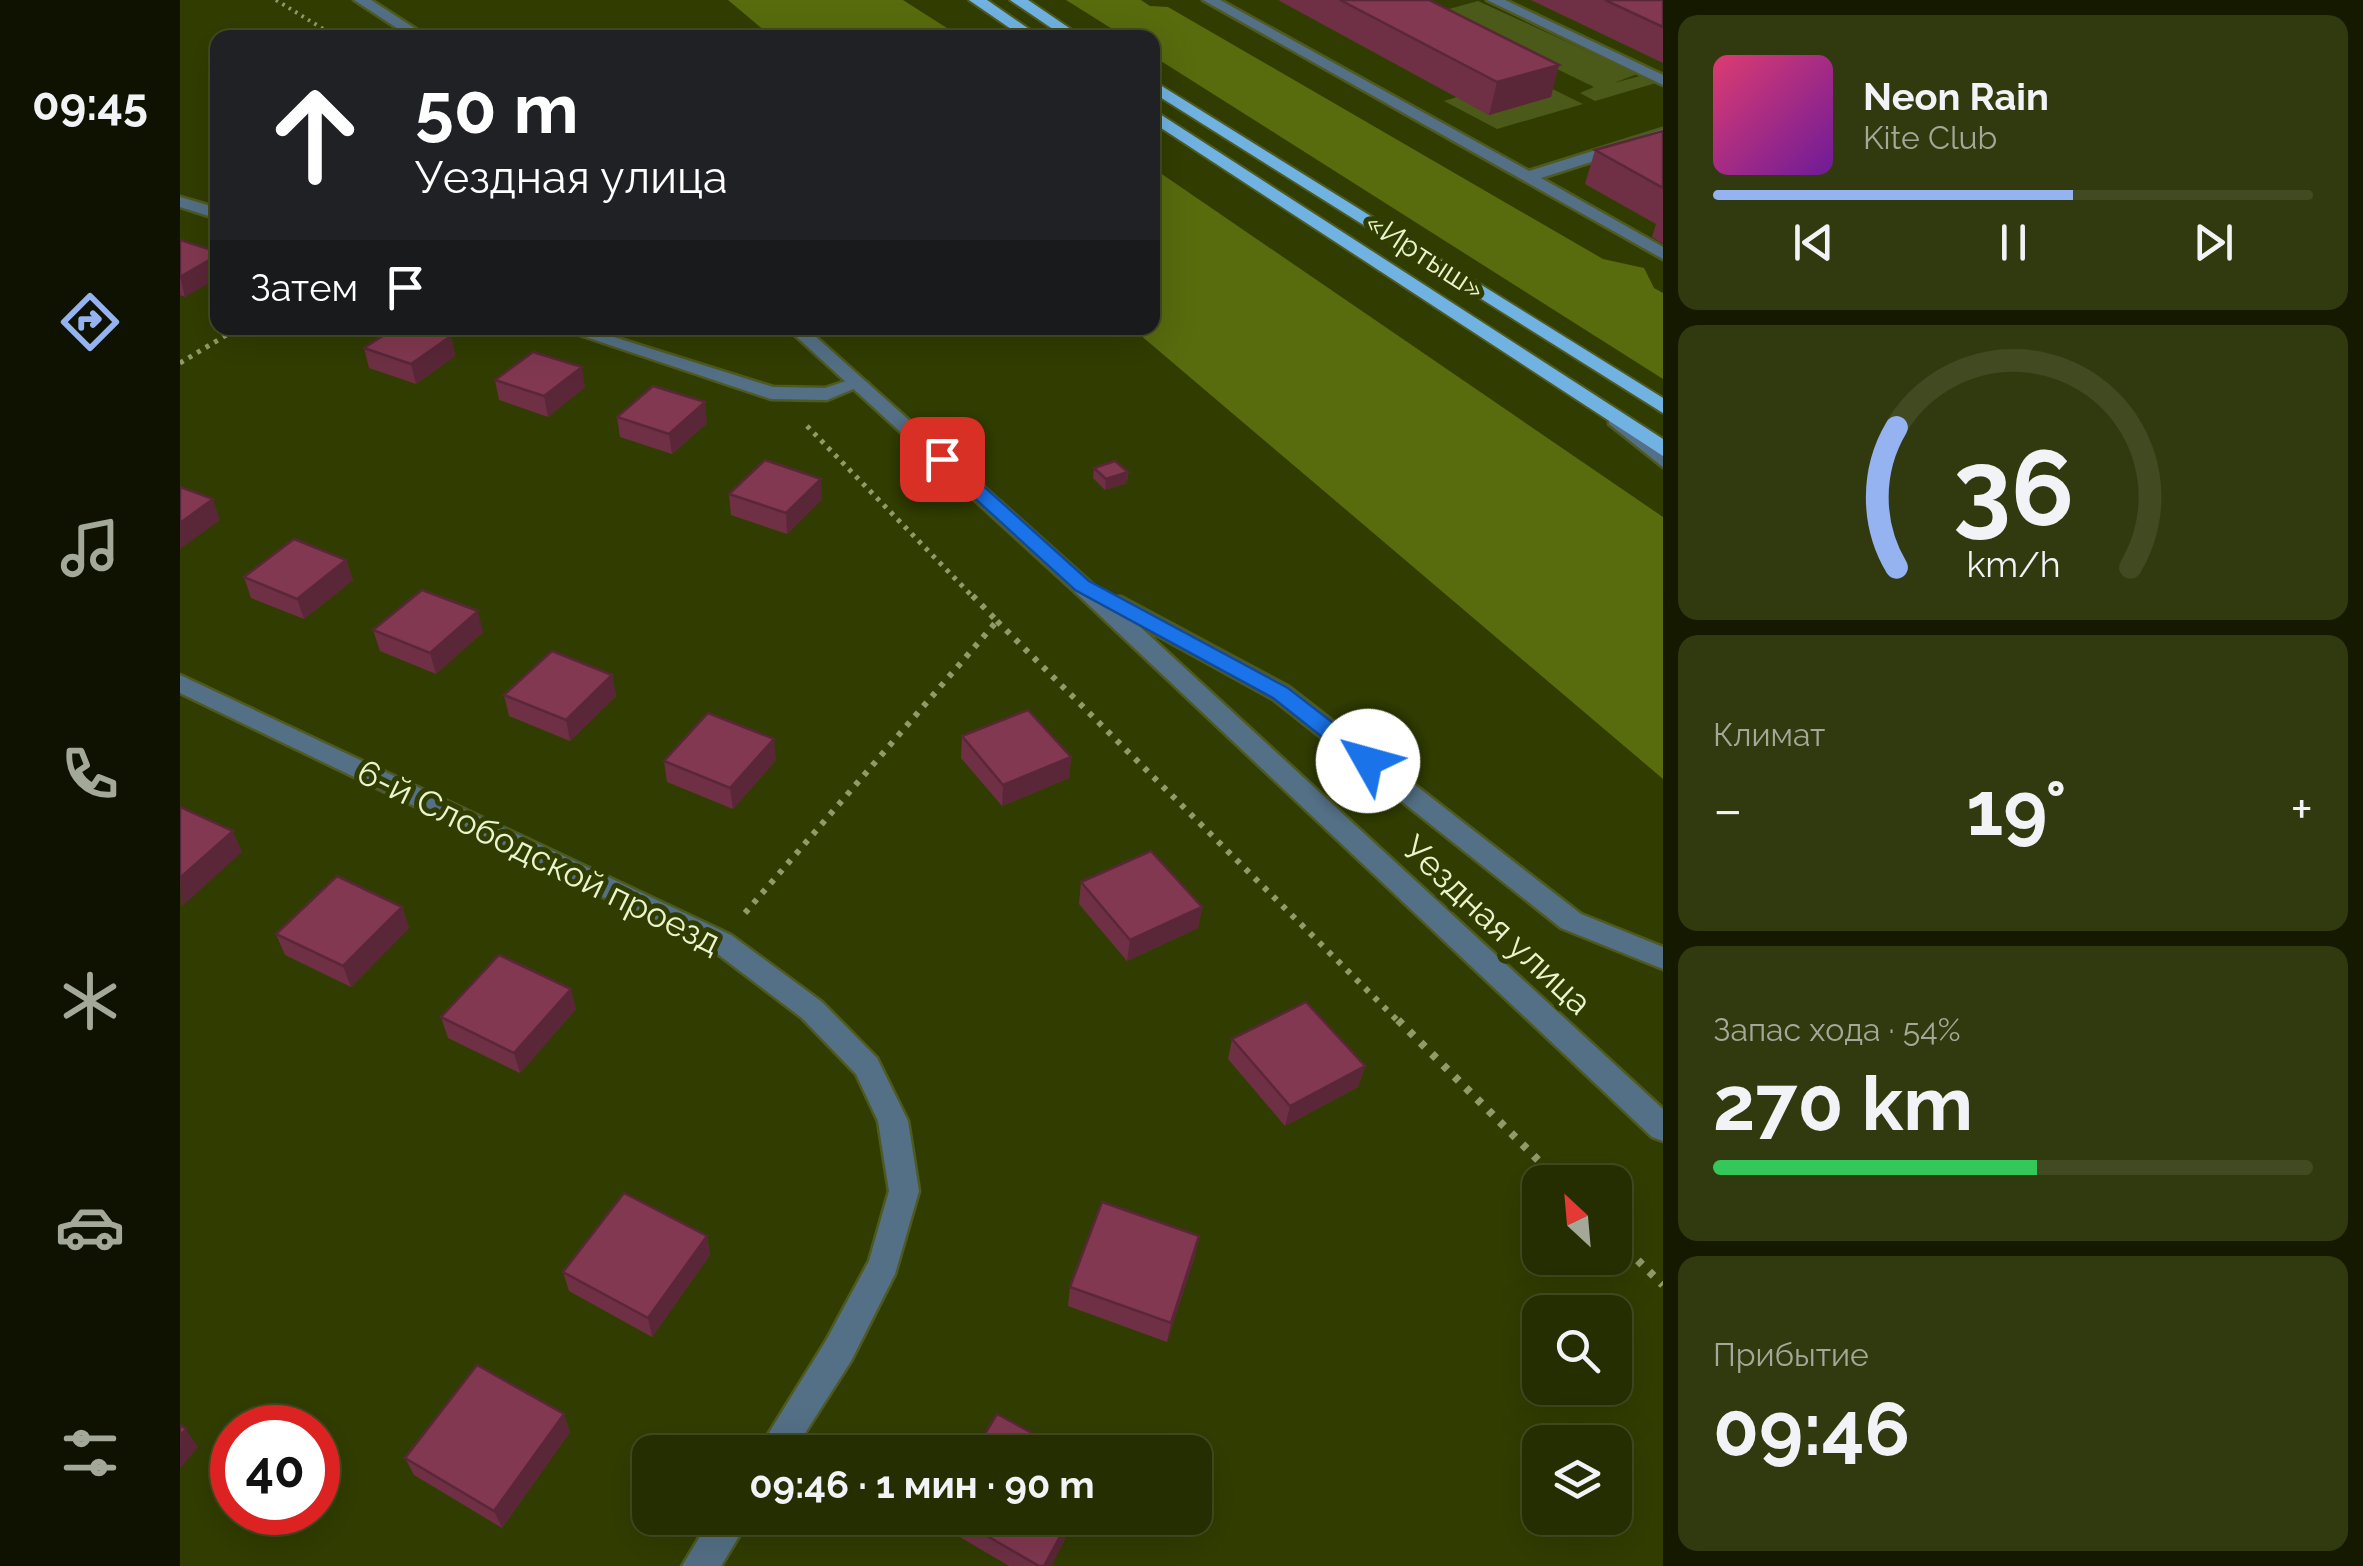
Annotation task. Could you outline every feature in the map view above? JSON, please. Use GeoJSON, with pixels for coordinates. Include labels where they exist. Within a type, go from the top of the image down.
{"type":"FeatureCollection","features":[{"type":"Feature","properties":{"kind":"highway"},"geometry":{"type":"LineString","coordinates":[[977,0],[1023,30]]}},
{"type":"Feature","properties":{"kind":"highway"},"geometry":{"type":"LineString","coordinates":[[1018,0],[1065,30]]}},
{"type":"Feature","properties":{"kind":"highway","name":"«Иртыш»"},"geometry":{"type":"LineString","coordinates":[[1160,90],[1663,407]]}},
{"type":"Feature","properties":{"kind":"highway","name":"«Иртыш»"},"geometry":{"type":"LineString","coordinates":[[1160,119],[1663,450]]}},
{"type":"Feature","properties":{"kind":"street"},"geometry":{"type":"LineString","coordinates":[[361,0],[411,30]]}},
{"type":"Feature","properties":{"kind":"street"},"geometry":{"type":"LineString","coordinates":[[1210,0],[1663,254]]}},
{"type":"Feature","properties":{"kind":"street"},"geometry":{"type":"LineString","coordinates":[[1494,0],[1663,81]]}},
{"type":"Feature","properties":{"kind":"street"},"geometry":{"type":"LineString","coordinates":[[1527,177],[1663,134]]}},
{"type":"Feature","properties":{"kind":"street"},"geometry":{"type":"LineString","coordinates":[[180,202],[210,211]]}},
{"type":"Feature","properties":{"kind":"street"},"geometry":{"type":"LineString","coordinates":[[590,335],[770,393],[827,394],[858,383]]}},
{"type":"Feature","properties":{"kind":"street","name":"Уездная улица"},"geometry":{"type":"LineString","coordinates":[[804,335],[1082,586],[1663,1128]]}},
{"type":"Feature","properties":{"kind":"street"},"geometry":{"type":"LineString","coordinates":[[1612,416],[1663,461]]}},
{"type":"Feature","properties":{"kind":"street"},"geometry":{"type":"LineString","coordinates":[[1082,586],[1281,693],[1571,920],[1663,958]]}},
{"type":"Feature","properties":{"kind":"street","name":"6-й Слободской проезд"},"geometry":{"type":"LineString","coordinates":[[180,683],[721,942],[812,1010],[868,1066],[894,1121],[904,1191],[884,1264],[839,1350],[785,1435]]}},
{"type":"Feature","properties":{"kind":"street"},"geometry":{"type":"LineString","coordinates":[[700,1566],[721,1535]]}},
{"type":"Feature","properties":{"kind":"path"},"geometry":{"type":"LineString","coordinates":[[276,0],[325,30]]}},
{"type":"Feature","properties":{"kind":"path"},"geometry":{"type":"LineString","coordinates":[[180,363],[226,335]]}},
{"type":"Feature","properties":{"kind":"path"},"geometry":{"type":"LineString","coordinates":[[803,422],[1543,1165]]}},
{"type":"Feature","properties":{"kind":"path"},"geometry":{"type":"LineString","coordinates":[[721,942],[997,621]]}},
{"type":"Feature","properties":{"kind":"path"},"geometry":{"type":"LineString","coordinates":[[1632,1255],[1663,1286]]}},
{"type":"Feature","properties":{"kind":"green space"},"geometry":{"type":"Polygon","coordinates":[[[728,0],[903,0],[950,30],[764,30],[728,0]]]}},
{"type":"Feature","properties":{"kind":"green space"},"geometry":{"type":"Polygon","coordinates":[[[1066,0],[1141,0],[1150,6],[1168,7],[1603,259],[1644,268],[1654,288],[1663,293],[1663,379],[1160,60],[1160,30],[1114,30],[1066,0]]]}},
{"type":"Feature","properties":{"kind":"green space"},"geometry":{"type":"Polygon","coordinates":[[[1478,1],[1637,74],[1614,83],[1640,76],[1656,83],[1595,101],[1580,93],[1594,87],[1514,48],[1427,15],[1478,1]]]}},
{"type":"Feature","properties":{"kind":"green space"},"geometry":{"type":"Polygon","coordinates":[[[1528,77],[1583,104],[1497,129],[1444,101],[1457,97],[1489,115],[1528,77]]]}},
{"type":"Feature","properties":{"kind":"green space"},"geometry":{"type":"Polygon","coordinates":[[[1160,173],[1663,517],[1663,779],[1140,335],[1160,335],[1160,173]]]}},
{"type":"Feature","properties":{"kind":"building"},"geometry":{"type":"Polygon","coordinates":[[[1340,0],[1429,0],[1559,65],[1497,82],[1340,0]]]}},
{"type":"Feature","properties":{"kind":"building"},"geometry":{"type":"Polygon","coordinates":[[[1605,0],[1663,0],[1663,27],[1605,0]]]}},
{"type":"Feature","properties":{"kind":"building"},"geometry":{"type":"Polygon","coordinates":[[[1663,131],[1663,188],[1595,150],[1663,131]]]}},
{"type":"Feature","properties":{"kind":"building"},"geometry":{"type":"Polygon","coordinates":[[[180,240],[210,249],[210,260],[180,277],[180,240]]]}},
{"type":"Feature","properties":{"kind":"building"},"geometry":{"type":"Polygon","coordinates":[[[384,335],[451,336],[411,364],[364,348],[384,335]]]}},
{"type":"Feature","properties":{"kind":"building"},"geometry":{"type":"Polygon","coordinates":[[[533,352],[582,367],[544,396],[495,380],[533,352]]]}},
{"type":"Feature","properties":{"kind":"building"},"geometry":{"type":"Polygon","coordinates":[[[653,386],[705,402],[669,434],[617,417],[653,386]]]}},
{"type":"Feature","properties":{"kind":"building"},"geometry":{"type":"Polygon","coordinates":[[[765,460],[821,479],[786,513],[729,494],[765,460]]]}},
{"type":"Feature","properties":{"kind":"building"},"geometry":{"type":"Polygon","coordinates":[[[1115,461],[1128,472],[1106,479],[1094,468],[1115,461]]]}},
{"type":"Feature","properties":{"kind":"building"},"geometry":{"type":"Polygon","coordinates":[[[180,487],[213,499],[180,523],[180,487]]]}},
{"type":"Feature","properties":{"kind":"building"},"geometry":{"type":"Polygon","coordinates":[[[294,539],[346,560],[297,599],[244,577],[294,539]]]}},
{"type":"Feature","properties":{"kind":"building"},"geometry":{"type":"Polygon","coordinates":[[[422,590],[478,611],[430,653],[373,630],[422,590]]]}},
{"type":"Feature","properties":{"kind":"building"},"geometry":{"type":"Polygon","coordinates":[[[552,651],[612,675],[566,720],[504,695],[552,651]]]}},
{"type":"Feature","properties":{"kind":"building"},"geometry":{"type":"Polygon","coordinates":[[[1028,710],[1071,757],[1003,785],[962,736],[1028,710]]]}},
{"type":"Feature","properties":{"kind":"building"},"geometry":{"type":"Polygon","coordinates":[[[708,713],[774,739],[730,788],[664,761],[708,713]]]}},
{"type":"Feature","properties":{"kind":"building"},"geometry":{"type":"Polygon","coordinates":[[[180,807],[233,831],[180,878],[180,807]]]}},
{"type":"Feature","properties":{"kind":"building"},"geometry":{"type":"Polygon","coordinates":[[[1151,851],[1202,907],[1130,940],[1081,882],[1151,851]]]}},
{"type":"Feature","properties":{"kind":"building"},"geometry":{"type":"Polygon","coordinates":[[[337,876],[402,907],[343,966],[276,934],[337,876]]]}},
{"type":"Feature","properties":{"kind":"building"},"geometry":{"type":"Polygon","coordinates":[[[499,955],[571,989],[514,1053],[441,1017],[499,955]]]}},
{"type":"Feature","properties":{"kind":"building"},"geometry":{"type":"Polygon","coordinates":[[[1306,1002],[1365,1066],[1290,1106],[1232,1039],[1306,1002]]]}},
{"type":"Feature","properties":{"kind":"building"},"geometry":{"type":"Polygon","coordinates":[[[624,1193],[707,1236],[648,1318],[563,1272],[624,1193]]]}},
{"type":"Feature","properties":{"kind":"building"},"geometry":{"type":"Polygon","coordinates":[[[1102,1202],[1199,1236],[1171,1323],[1070,1287],[1102,1202]]]}},
{"type":"Feature","properties":{"kind":"building"},"geometry":{"type":"Polygon","coordinates":[[[477,1365],[564,1414],[494,1511],[405,1458],[477,1365]]]}},
{"type":"Feature","properties":{"kind":"building"},"geometry":{"type":"Polygon","coordinates":[[[997,1414],[1036,1435],[984,1435],[997,1414]]]}},
{"type":"Feature","properties":{"kind":"building"},"geometry":{"type":"Polygon","coordinates":[[[985,1535],[1061,1535],[1044,1566],[985,1535]]]}},
{"type":"Feature","properties":{"kind":"route"},"geometry":{"type":"LineString","coordinates":[[942,459],[1082,586],[1281,693],[1368,761]]}}]}
